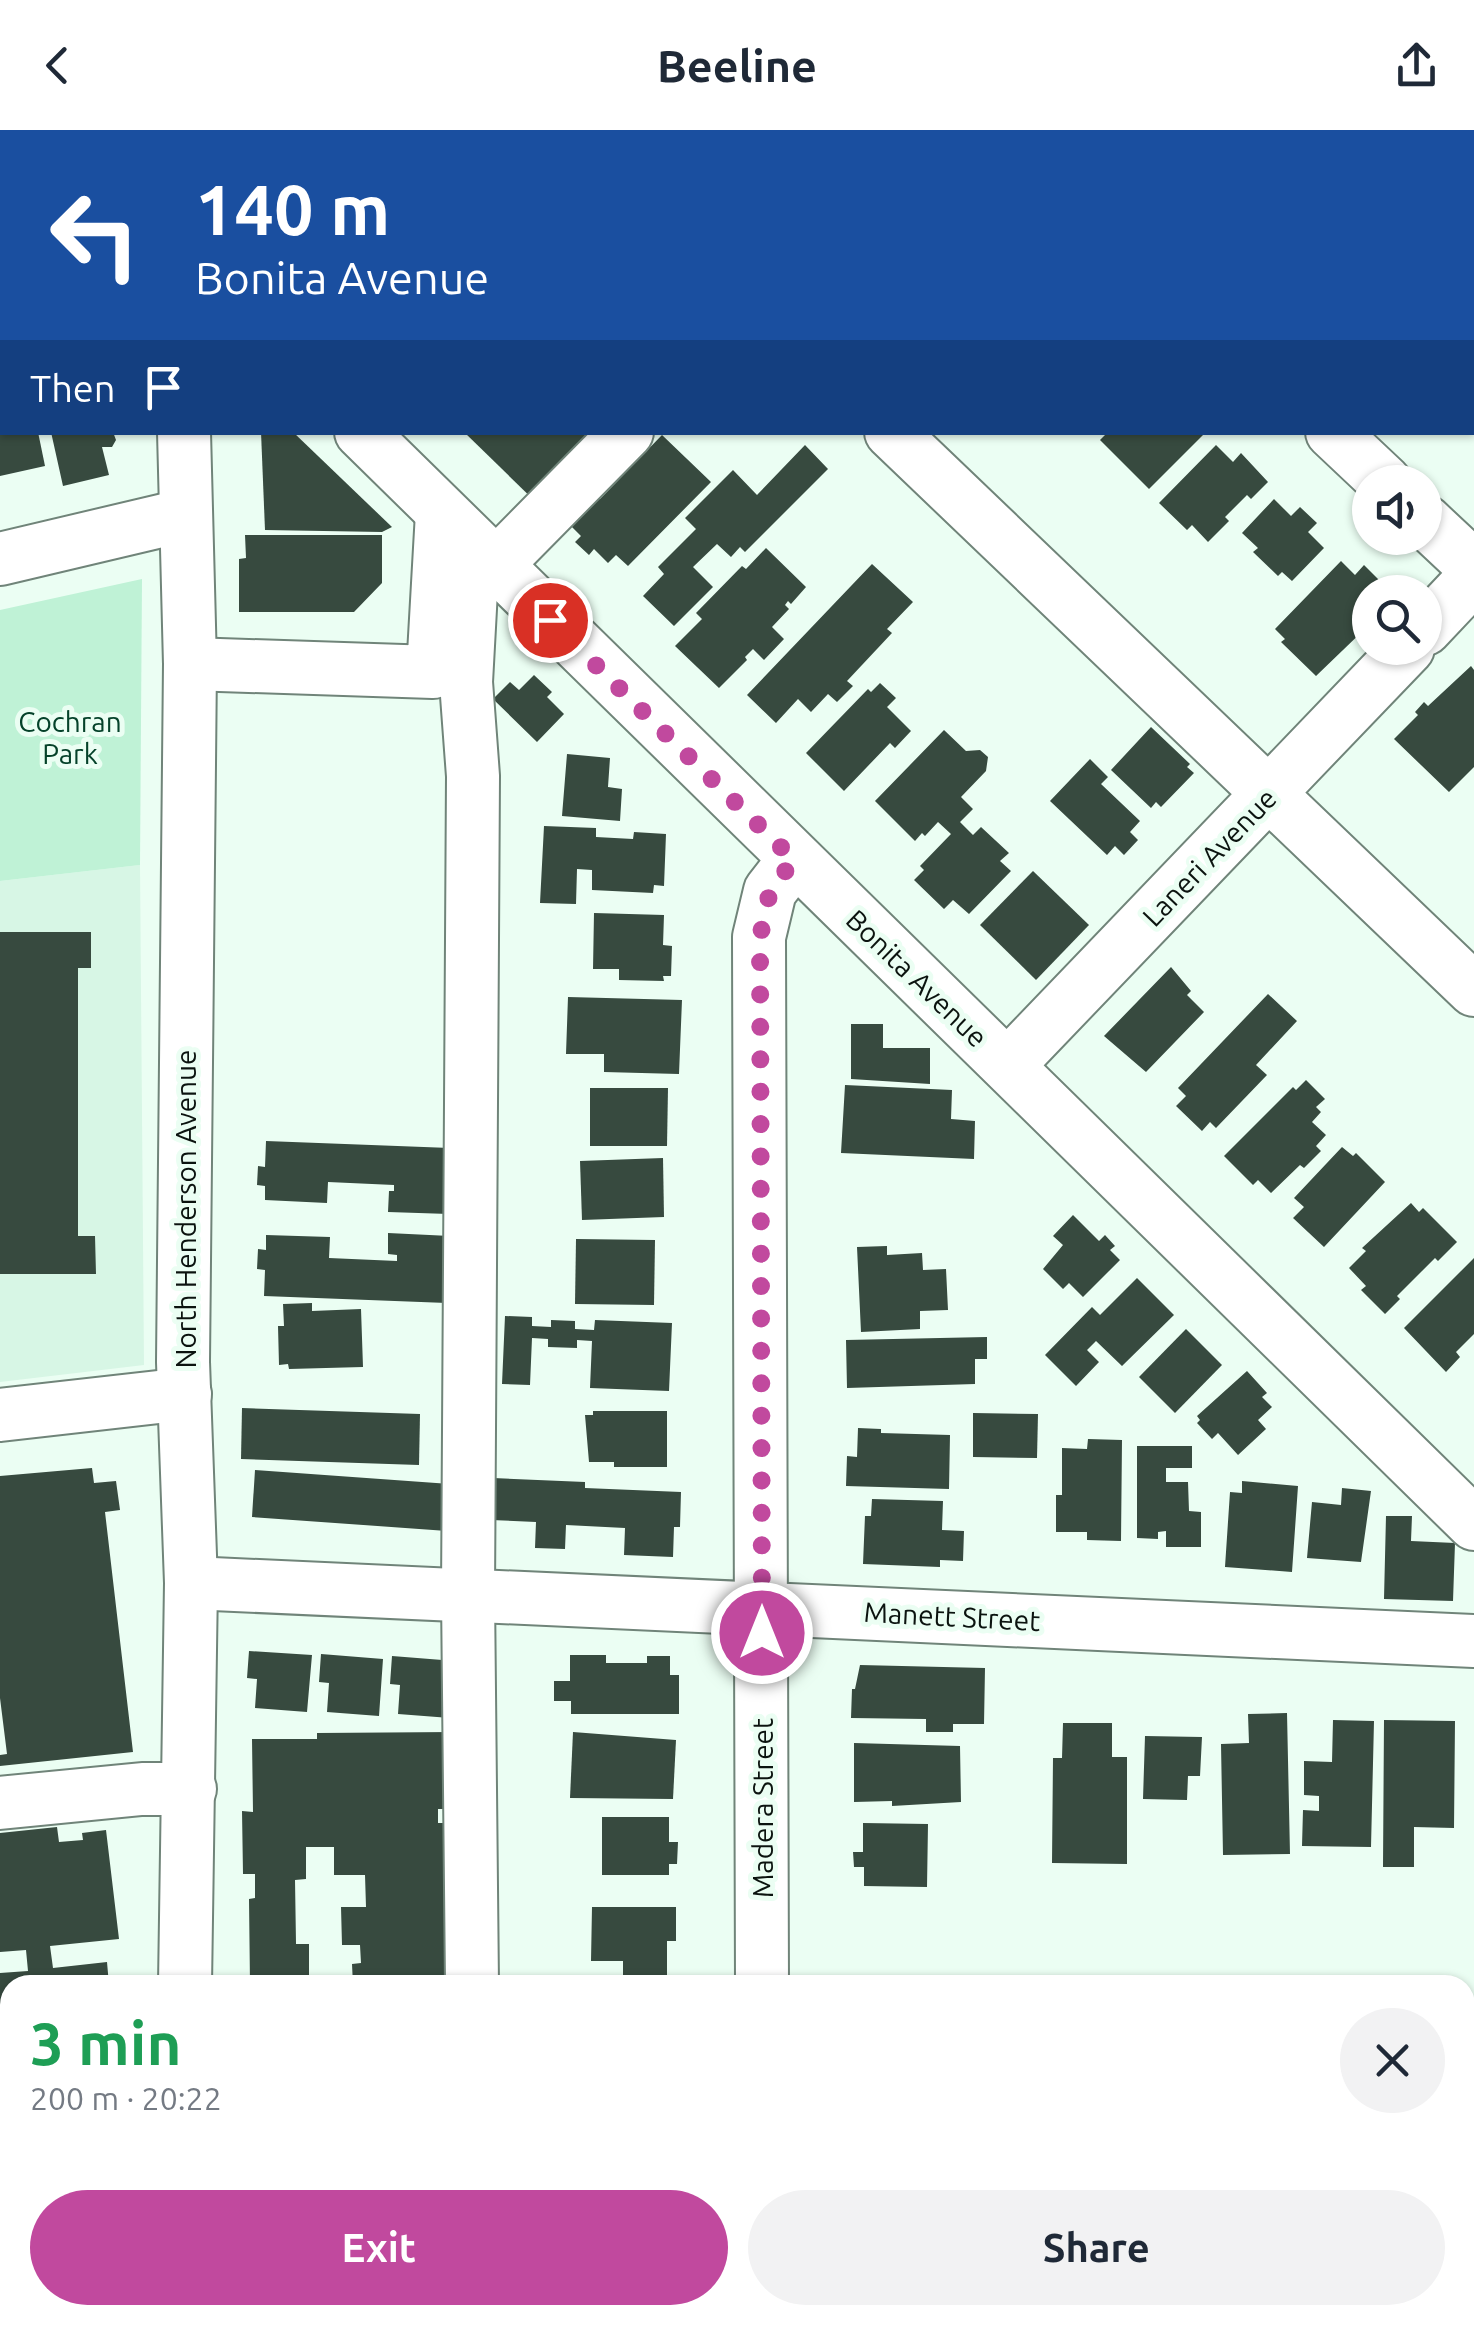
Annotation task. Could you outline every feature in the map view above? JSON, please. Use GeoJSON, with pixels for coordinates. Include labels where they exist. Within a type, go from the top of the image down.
{"type":"FeatureCollection","features":[{"type":"Feature","properties":{"kind":"street","name":"North Henderson Avenue"},"geometry":{"type":"LineString","coordinates":[[184,435],[190,664],[185,1394],[191,1583],[184,1975]]}},
{"type":"Feature","properties":{"kind":"street","name":"Bonita Avenue"},"geometry":{"type":"LineString","coordinates":[[364,435],[1474,1524]]}},
{"type":"Feature","properties":{"kind":"street"},"geometry":{"type":"LineString","coordinates":[[472,1975],[468,1594],[472,776],[466,682],[472,590],[624,435]]}},
{"type":"Feature","properties":{"kind":"street"},"geometry":{"type":"LineString","coordinates":[[894,435],[1474,990]]}},
{"type":"Feature","properties":{"kind":"street"},"geometry":{"type":"LineString","coordinates":[[1335,435],[1366,465]]}},
{"type":"Feature","properties":{"kind":"street"},"geometry":{"type":"LineString","coordinates":[[190,664],[433,672],[442,513]]}},
{"type":"Feature","properties":{"kind":"street"},"geometry":{"type":"LineString","coordinates":[[0,558],[186,516]]}},
{"type":"Feature","properties":{"kind":"street"},"geometry":{"type":"LineString","coordinates":[[1442,537],[1474,567]]}},
{"type":"Feature","properties":{"kind":"street"},"geometry":{"type":"LineString","coordinates":[[1442,611],[1474,577]]}},
{"type":"Feature","properties":{"kind":"street","name":"Laneri Avenue"},"geometry":{"type":"LineString","coordinates":[[1008,1065],[1392,665]]}},
{"type":"Feature","properties":{"kind":"street","name":"Madera Street"},"geometry":{"type":"LineString","coordinates":[[762,1975],[760,937],[770,891],[794,860]]}},
{"type":"Feature","properties":{"kind":"street"},"geometry":{"type":"LineString","coordinates":[[0,1415],[185,1394]]}},
{"type":"Feature","properties":{"kind":"street","name":"Manett Street"},"geometry":{"type":"LineString","coordinates":[[191,1583],[1474,1641]]}},
{"type":"Feature","properties":{"kind":"street"},"geometry":{"type":"LineString","coordinates":[[0,1803],[142,1789],[190,1789]]}},
{"type":"Feature","properties":{"kind":"shaded area"},"geometry":{"type":"Polygon","coordinates":[[[140,865],[144,1365],[0,1382],[0,881],[140,865]]]}},
{"type":"Feature","properties":{"kind":"green space","name":"Cochran Park"},"geometry":{"type":"Polygon","coordinates":[[[142,579],[140,865],[0,881],[0,610],[142,579]]]}},
{"type":"Feature","properties":{"kind":"building"},"geometry":{"type":"Polygon","coordinates":[[[0,435],[39,435],[45,466],[0,476],[0,435]]]}},
{"type":"Feature","properties":{"kind":"building"},"geometry":{"type":"Polygon","coordinates":[[[52,435],[114,435],[112,447],[102,447],[109,475],[63,486],[52,435]]]}},
{"type":"Feature","properties":{"kind":"building"},"geometry":{"type":"Polygon","coordinates":[[[261,435],[296,435],[392,527],[382,532],[265,530],[261,435]]]}},
{"type":"Feature","properties":{"kind":"building"},"geometry":{"type":"Polygon","coordinates":[[[467,435],[617,435],[544,510],[467,435]]]}},
{"type":"Feature","properties":{"kind":"building"},"geometry":{"type":"Polygon","coordinates":[[[662,435],[711,482],[628,566],[616,555],[608,563],[594,549],[589,555],[575,542],[581,536],[567,522],[595,494],[600,499],[662,435]]]}},
{"type":"Feature","properties":{"kind":"building"},"geometry":{"type":"Polygon","coordinates":[[[1105,435],[1203,435],[1149,489],[1100,440],[1105,435]]]}},
{"type":"Feature","properties":{"kind":"building"},"geometry":{"type":"Polygon","coordinates":[[[805,445],[828,469],[745,552],[740,547],[731,557],[717,544],[693,567],[713,587],[674,626],[643,596],[664,574],[658,567],[696,529],[685,518],[733,470],[757,495],[805,445]]]}},
{"type":"Feature","properties":{"kind":"building"},"geometry":{"type":"Polygon","coordinates":[[[1216,445],[1233,462],[1241,453],[1268,482],[1251,499],[1247,495],[1225,517],[1229,521],[1208,542],[1192,525],[1187,530],[1159,503],[1216,445]]]}},
{"type":"Feature","properties":{"kind":"building"},"geometry":{"type":"Polygon","coordinates":[[[1274,499],[1291,516],[1300,507],[1317,523],[1308,532],[1324,548],[1292,581],[1282,572],[1278,576],[1253,552],[1258,548],[1242,533],[1274,499]]]}},
{"type":"Feature","properties":{"kind":"building"},"geometry":{"type":"Polygon","coordinates":[[[245,535],[382,535],[382,583],[354,612],[239,612],[239,559],[246,558],[245,535]]]}},
{"type":"Feature","properties":{"kind":"building"},"geometry":{"type":"Polygon","coordinates":[[[766,548],[806,587],[791,604],[788,601],[785,605],[789,609],[772,627],[784,639],[764,660],[753,649],[719,688],[675,646],[702,619],[696,613],[742,566],[746,569],[766,548]]]}},
{"type":"Feature","properties":{"kind":"building"},"geometry":{"type":"Polygon","coordinates":[[[1341,561],[1355,575],[1352,641],[1316,676],[1281,642],[1285,639],[1275,629],[1341,561]]]}},
{"type":"Feature","properties":{"kind":"building"},"geometry":{"type":"Polygon","coordinates":[[[872,564],[913,602],[887,629],[892,633],[847,681],[853,686],[837,702],[828,694],[811,712],[798,699],[776,723],[747,695],[872,564]]]}},
{"type":"Feature","properties":{"kind":"building"},"geometry":{"type":"Polygon","coordinates":[[[1364,565],[1374,575],[1355,575],[1364,565]]]}},
{"type":"Feature","properties":{"kind":"building"},"geometry":{"type":"Polygon","coordinates":[[[1471,666],[1474,767],[1449,792],[1394,739],[1418,715],[1415,712],[1424,702],[1428,706],[1471,666]]]}},
{"type":"Feature","properties":{"kind":"building"},"geometry":{"type":"Polygon","coordinates":[[[534,675],[552,692],[547,697],[564,714],[537,742],[493,699],[510,682],[519,690],[534,675]]]}},
{"type":"Feature","properties":{"kind":"building"},"geometry":{"type":"Polygon","coordinates":[[[880,683],[896,698],[887,707],[911,731],[895,748],[890,743],[844,791],[806,753],[868,689],[871,692],[880,683]]]}},
{"type":"Feature","properties":{"kind":"building"},"geometry":{"type":"Polygon","coordinates":[[[1151,727],[1190,764],[1187,767],[1194,773],[1161,807],[1156,802],[1151,808],[1111,770],[1151,727]]]}},
{"type":"Feature","properties":{"kind":"building"},"geometry":{"type":"Polygon","coordinates":[[[944,730],[966,751],[980,750],[988,757],[986,771],[961,797],[973,809],[960,822],[973,835],[981,827],[1009,853],[1000,861],[1011,871],[969,914],[953,900],[944,909],[914,880],[924,870],[920,866],[951,834],[938,822],[915,841],[875,801],[944,730]]]}},
{"type":"Feature","properties":{"kind":"building"},"geometry":{"type":"Polygon","coordinates":[[[567,754],[610,758],[608,787],[622,789],[620,821],[562,816],[567,754]]]}},
{"type":"Feature","properties":{"kind":"building"},"geometry":{"type":"Polygon","coordinates":[[[1090,759],[1108,777],[1101,784],[1140,821],[1130,832],[1138,840],[1124,855],[1115,846],[1107,855],[1050,801],[1090,759]]]}},
{"type":"Feature","properties":{"kind":"building"},"geometry":{"type":"Polygon","coordinates":[[[544,826],[596,828],[596,837],[633,839],[634,832],[666,834],[664,886],[654,885],[653,893],[592,890],[592,870],[577,869],[576,904],[540,903],[544,826]]]}},
{"type":"Feature","properties":{"kind":"building"},"geometry":{"type":"Polygon","coordinates":[[[1033,871],[1089,925],[1036,980],[980,925],[1033,871]]]}},
{"type":"Feature","properties":{"kind":"building"},"geometry":{"type":"Polygon","coordinates":[[[594,913],[664,915],[663,945],[672,946],[671,976],[663,976],[664,981],[619,980],[619,969],[593,969],[594,913]]]}},
{"type":"Feature","properties":{"kind":"building"},"geometry":{"type":"Polygon","coordinates":[[[0,932],[91,932],[91,968],[78,968],[78,1236],[95,1236],[96,1274],[0,1274],[0,932]]]}},
{"type":"Feature","properties":{"kind":"building"},"geometry":{"type":"Polygon","coordinates":[[[1171,967],[1191,991],[1187,995],[1204,1012],[1146,1072],[1104,1036],[1171,967]]]}},
{"type":"Feature","properties":{"kind":"building"},"geometry":{"type":"Polygon","coordinates":[[[1268,994],[1297,1021],[1256,1065],[1267,1075],[1216,1128],[1210,1122],[1202,1131],[1176,1106],[1186,1096],[1178,1088],[1268,994]]]}},
{"type":"Feature","properties":{"kind":"building"},"geometry":{"type":"Polygon","coordinates":[[[568,997],[682,1000],[679,1074],[604,1072],[604,1054],[566,1054],[568,997]]]}},
{"type":"Feature","properties":{"kind":"building"},"geometry":{"type":"Polygon","coordinates":[[[851,1024],[883,1024],[883,1048],[930,1048],[930,1084],[851,1079],[851,1024]]]}},
{"type":"Feature","properties":{"kind":"building"},"geometry":{"type":"Polygon","coordinates":[[[1306,1080],[1325,1099],[1316,1107],[1321,1112],[1312,1122],[1326,1135],[1316,1146],[1321,1151],[1271,1193],[1258,1180],[1253,1185],[1224,1156],[1293,1087],[1296,1090],[1306,1080]]]}},
{"type":"Feature","properties":{"kind":"building"},"geometry":{"type":"Polygon","coordinates":[[[845,1085],[952,1090],[951,1119],[975,1121],[974,1159],[841,1153],[845,1085]]]}},
{"type":"Feature","properties":{"kind":"building"},"geometry":{"type":"Polygon","coordinates":[[[590,1088],[668,1088],[667,1146],[590,1146],[590,1088]]]}},
{"type":"Feature","properties":{"kind":"building"},"geometry":{"type":"Polygon","coordinates":[[[266,1141],[450,1148],[449,1214],[388,1212],[389,1191],[394,1191],[394,1185],[328,1182],[327,1203],[265,1200],[265,1186],[257,1185],[258,1166],[265,1167],[266,1141]]]}},
{"type":"Feature","properties":{"kind":"building"},"geometry":{"type":"Polygon","coordinates":[[[1342,1147],[1353,1156],[1356,1153],[1385,1182],[1324,1247],[1293,1218],[1304,1207],[1294,1198],[1342,1147]]]}},
{"type":"Feature","properties":{"kind":"building"},"geometry":{"type":"Polygon","coordinates":[[[663,1158],[664,1217],[582,1220],[580,1161],[663,1158]]]}},
{"type":"Feature","properties":{"kind":"building"},"geometry":{"type":"Polygon","coordinates":[[[1411,1203],[1419,1212],[1423,1208],[1457,1242],[1397,1296],[1400,1299],[1385,1314],[1361,1290],[1366,1286],[1349,1268],[1366,1251],[1362,1248],[1411,1203]]]}},
{"type":"Feature","properties":{"kind":"building"},"geometry":{"type":"Polygon","coordinates":[[[1073,1215],[1099,1241],[1105,1235],[1115,1246],[1110,1250],[1120,1260],[1083,1297],[1069,1283],[1063,1289],[1043,1269],[1063,1245],[1053,1236],[1073,1215]]]}},
{"type":"Feature","properties":{"kind":"building"},"geometry":{"type":"Polygon","coordinates":[[[388,1233],[450,1236],[447,1303],[264,1296],[265,1270],[257,1269],[258,1249],[266,1250],[266,1235],[330,1237],[329,1258],[397,1261],[397,1255],[388,1254],[388,1233]]]}},
{"type":"Feature","properties":{"kind":"building"},"geometry":{"type":"Polygon","coordinates":[[[576,1239],[655,1240],[654,1305],[575,1304],[576,1239]]]}},
{"type":"Feature","properties":{"kind":"building"},"geometry":{"type":"Polygon","coordinates":[[[887,1246],[887,1255],[922,1253],[923,1270],[946,1269],[948,1310],[920,1311],[920,1329],[861,1332],[857,1247],[887,1246]]]}},
{"type":"Feature","properties":{"kind":"building"},"geometry":{"type":"Polygon","coordinates":[[[1474,1258],[1474,1334],[1456,1352],[1460,1357],[1446,1372],[1404,1328],[1474,1258]]]}},
{"type":"Feature","properties":{"kind":"building"},"geometry":{"type":"Polygon","coordinates":[[[1137,1278],[1174,1315],[1122,1366],[1096,1341],[1087,1350],[1099,1362],[1076,1386],[1045,1355],[1092,1307],[1100,1315],[1137,1278]]]}},
{"type":"Feature","properties":{"kind":"building"},"geometry":{"type":"Polygon","coordinates":[[[312,1303],[312,1311],[361,1309],[363,1367],[289,1369],[288,1364],[279,1365],[278,1326],[284,1326],[283,1304],[312,1303]]]}},
{"type":"Feature","properties":{"kind":"building"},"geometry":{"type":"Polygon","coordinates":[[[505,1316],[532,1317],[532,1326],[551,1327],[551,1320],[575,1321],[575,1329],[594,1330],[595,1320],[672,1323],[669,1391],[590,1388],[592,1341],[577,1340],[577,1348],[548,1347],[548,1339],[532,1338],[530,1385],[502,1384],[505,1316]]]}},
{"type":"Feature","properties":{"kind":"building"},"geometry":{"type":"Polygon","coordinates":[[[1186,1329],[1222,1365],[1175,1413],[1139,1377],[1186,1329]]]}},
{"type":"Feature","properties":{"kind":"building"},"geometry":{"type":"Polygon","coordinates":[[[987,1337],[987,1359],[975,1359],[975,1384],[847,1388],[846,1340],[987,1337]]]}},
{"type":"Feature","properties":{"kind":"building"},"geometry":{"type":"Polygon","coordinates":[[[1247,1371],[1267,1393],[1262,1397],[1272,1407],[1258,1420],[1266,1429],[1238,1455],[1218,1433],[1212,1439],[1197,1423],[1197,1416],[1247,1371]]]}},
{"type":"Feature","properties":{"kind":"building"},"geometry":{"type":"Polygon","coordinates":[[[242,1408],[420,1414],[419,1465],[241,1459],[242,1408]]]}},
{"type":"Feature","properties":{"kind":"building"},"geometry":{"type":"Polygon","coordinates":[[[593,1411],[667,1411],[667,1467],[614,1467],[614,1462],[589,1462],[585,1415],[593,1415],[593,1411]]]}},
{"type":"Feature","properties":{"kind":"building"},"geometry":{"type":"Polygon","coordinates":[[[973,1413],[1038,1414],[1037,1458],[973,1457],[973,1413]]]}},
{"type":"Feature","properties":{"kind":"building"},"geometry":{"type":"Polygon","coordinates":[[[858,1428],[881,1429],[881,1433],[950,1435],[949,1489],[846,1486],[847,1456],[857,1457],[858,1428]]]}},
{"type":"Feature","properties":{"kind":"building"},"geometry":{"type":"Polygon","coordinates":[[[1088,1439],[1122,1440],[1121,1541],[1087,1540],[1087,1532],[1056,1532],[1056,1495],[1062,1495],[1062,1448],[1087,1449],[1088,1439]]]}},
{"type":"Feature","properties":{"kind":"building"},"geometry":{"type":"Polygon","coordinates":[[[1137,1446],[1192,1446],[1192,1468],[1166,1468],[1166,1482],[1188,1482],[1189,1511],[1201,1512],[1201,1547],[1166,1547],[1166,1531],[1158,1532],[1158,1539],[1137,1538],[1137,1446]]]}},
{"type":"Feature","properties":{"kind":"building"},"geometry":{"type":"Polygon","coordinates":[[[92,1468],[94,1483],[116,1481],[120,1510],[105,1512],[133,1752],[0,1766],[0,1755],[7,1754],[0,1698],[0,1476],[92,1468]]]}},
{"type":"Feature","properties":{"kind":"building"},"geometry":{"type":"Polygon","coordinates":[[[255,1470],[450,1484],[447,1531],[252,1517],[255,1470]]]}},
{"type":"Feature","properties":{"kind":"building"},"geometry":{"type":"Polygon","coordinates":[[[493,1478],[585,1482],[585,1488],[681,1492],[680,1527],[674,1527],[673,1557],[624,1555],[625,1528],[566,1525],[565,1549],[535,1548],[536,1522],[491,1520],[493,1478]]]}},
{"type":"Feature","properties":{"kind":"building"},"geometry":{"type":"Polygon","coordinates":[[[1242,1481],[1298,1486],[1292,1572],[1225,1567],[1230,1492],[1242,1493],[1242,1481]]]}},
{"type":"Feature","properties":{"kind":"building"},"geometry":{"type":"Polygon","coordinates":[[[1342,1488],[1371,1491],[1361,1562],[1307,1558],[1312,1502],[1341,1505],[1342,1488]]]}},
{"type":"Feature","properties":{"kind":"building"},"geometry":{"type":"Polygon","coordinates":[[[872,1499],[943,1501],[942,1530],[964,1531],[963,1561],[940,1560],[940,1567],[863,1564],[865,1516],[871,1516],[872,1499]]]}},
{"type":"Feature","properties":{"kind":"building"},"geometry":{"type":"Polygon","coordinates":[[[1386,1516],[1412,1516],[1411,1541],[1455,1543],[1453,1601],[1384,1599],[1386,1516]]]}},
{"type":"Feature","properties":{"kind":"building"},"geometry":{"type":"Polygon","coordinates":[[[249,1651],[312,1655],[307,1712],[255,1708],[257,1679],[247,1678],[249,1651]]]}},
{"type":"Feature","properties":{"kind":"building"},"geometry":{"type":"Polygon","coordinates":[[[321,1654],[383,1659],[379,1716],[327,1712],[329,1683],[319,1682],[321,1654]]]}},
{"type":"Feature","properties":{"kind":"building"},"geometry":{"type":"Polygon","coordinates":[[[570,1655],[606,1655],[606,1663],[647,1663],[647,1656],[670,1656],[670,1675],[679,1675],[679,1714],[571,1714],[571,1701],[554,1701],[554,1681],[570,1681],[570,1655]]]}},
{"type":"Feature","properties":{"kind":"building"},"geometry":{"type":"Polygon","coordinates":[[[392,1656],[455,1661],[450,1718],[398,1714],[400,1685],[390,1684],[392,1656]]]}},
{"type":"Feature","properties":{"kind":"building"},"geometry":{"type":"Polygon","coordinates":[[[860,1665],[985,1668],[984,1724],[953,1724],[953,1732],[926,1732],[926,1719],[851,1718],[852,1689],[860,1665]]]}},
{"type":"Feature","properties":{"kind":"building"},"geometry":{"type":"Polygon","coordinates":[[[1287,1713],[1290,1854],[1223,1855],[1221,1744],[1249,1743],[1248,1714],[1287,1713]]]}},
{"type":"Feature","properties":{"kind":"building"},"geometry":{"type":"Polygon","coordinates":[[[1333,1720],[1374,1721],[1371,1847],[1302,1846],[1303,1810],[1319,1811],[1319,1796],[1304,1795],[1304,1761],[1332,1762],[1333,1720]]]}},
{"type":"Feature","properties":{"kind":"building"},"geometry":{"type":"Polygon","coordinates":[[[1384,1720],[1455,1721],[1454,1828],[1414,1827],[1414,1867],[1383,1867],[1384,1720]]]}},
{"type":"Feature","properties":{"kind":"building"},"geometry":{"type":"Polygon","coordinates":[[[1063,1723],[1112,1723],[1112,1757],[1127,1757],[1127,1864],[1052,1863],[1053,1758],[1062,1758],[1063,1723]]]}},
{"type":"Feature","properties":{"kind":"building"},"geometry":{"type":"Polygon","coordinates":[[[454,1732],[455,1809],[438,1809],[438,1823],[452,1823],[452,1860],[444,1859],[444,1893],[451,1893],[455,1975],[353,1975],[352,1964],[361,1963],[360,1945],[342,1945],[341,1907],[366,1907],[365,1875],[334,1875],[334,1847],[306,1847],[306,1879],[295,1880],[296,1944],[309,1944],[309,1975],[250,1975],[249,1899],[255,1898],[255,1874],[243,1874],[242,1811],[253,1812],[252,1739],[317,1739],[317,1733],[454,1732]]]}},
{"type":"Feature","properties":{"kind":"building"},"geometry":{"type":"Polygon","coordinates":[[[573,1732],[676,1740],[673,1799],[570,1798],[573,1732]]]}},
{"type":"Feature","properties":{"kind":"building"},"geometry":{"type":"Polygon","coordinates":[[[1145,1736],[1202,1737],[1200,1776],[1188,1776],[1187,1800],[1143,1799],[1145,1736]]]}},
{"type":"Feature","properties":{"kind":"building"},"geometry":{"type":"Polygon","coordinates":[[[854,1743],[960,1746],[961,1802],[892,1806],[892,1801],[854,1802],[854,1743]]]}},
{"type":"Feature","properties":{"kind":"building"},"geometry":{"type":"Polygon","coordinates":[[[602,1817],[669,1817],[669,1842],[678,1842],[677,1864],[669,1864],[669,1875],[602,1875],[602,1817]]]}},
{"type":"Feature","properties":{"kind":"building"},"geometry":{"type":"Polygon","coordinates":[[[863,1823],[928,1824],[927,1887],[864,1886],[864,1867],[854,1867],[853,1852],[863,1852],[863,1823]]]}},
{"type":"Feature","properties":{"kind":"building"},"geometry":{"type":"Polygon","coordinates":[[[57,1827],[59,1842],[83,1840],[82,1833],[106,1830],[119,1939],[50,1946],[53,1968],[107,1962],[108,1975],[0,1975],[28,1971],[26,1950],[0,1952],[0,1833],[57,1827]]]}},
{"type":"Feature","properties":{"kind":"building"},"geometry":{"type":"Polygon","coordinates":[[[592,1907],[676,1907],[676,1941],[667,1941],[667,1975],[623,1975],[623,1961],[591,1961],[592,1907]]]}},
{"type":"Feature","properties":{"kind":"route"},"geometry":{"type":"LineString","coordinates":[[550,620],[794,860],[770,891],[760,937],[762,1633]]}}]}
